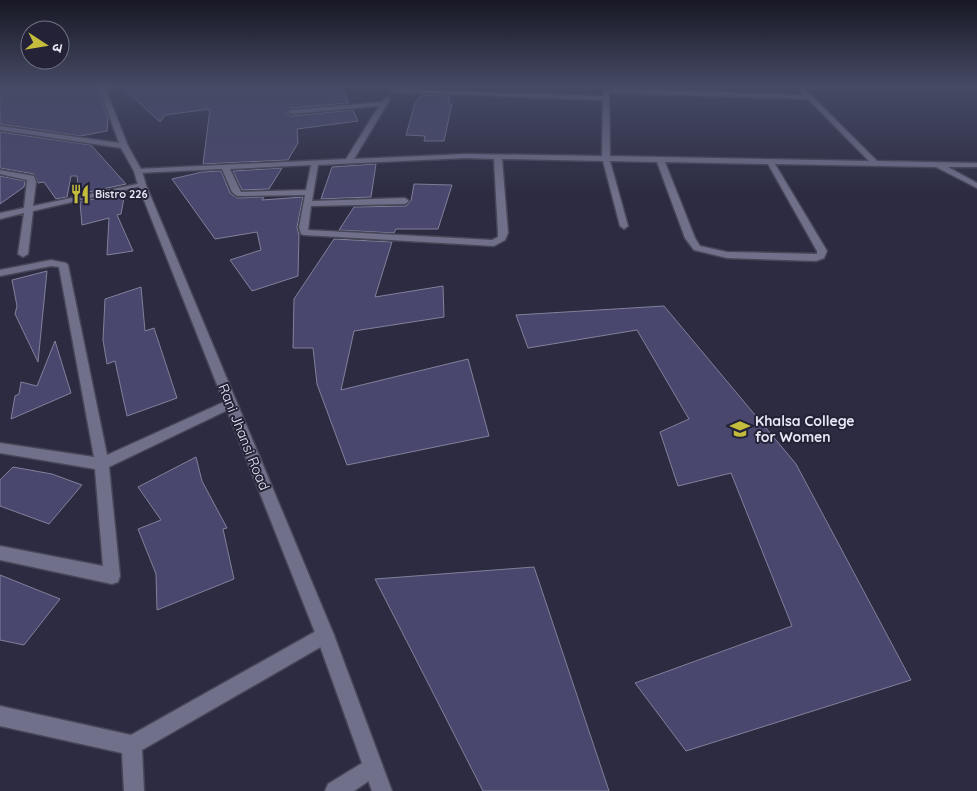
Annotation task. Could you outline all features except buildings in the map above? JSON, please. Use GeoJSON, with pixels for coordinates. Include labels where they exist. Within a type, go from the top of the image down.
{"type":"FeatureCollection","features":[{"type":"Feature","properties":{"kind":"street","name":"Rani Jhansi Road"},"geometry":{"type":"LineString","coordinates":[[117,122],[124,146],[138,171],[230,404],[325,634],[382,791]]}},
{"type":"Feature","properties":{"kind":"street"},"geometry":{"type":"LineString","coordinates":[[349,161],[373,122]]}},
{"type":"Feature","properties":{"kind":"street"},"geometry":{"type":"LineString","coordinates":[[606,122],[606,158],[624,226]]}},
{"type":"Feature","properties":{"kind":"street"},"geometry":{"type":"LineString","coordinates":[[835,122],[875,163]]}},
{"type":"Feature","properties":{"kind":"street"},"geometry":{"type":"LineString","coordinates":[[0,128],[124,146]]}},
{"type":"Feature","properties":{"kind":"street"},"geometry":{"type":"LineString","coordinates":[[315,163],[303,228],[304,232],[311,234],[494,242],[502,238],[503,233],[498,156]]}},
{"type":"Feature","properties":{"kind":"street"},"geometry":{"type":"LineString","coordinates":[[138,171],[426,157],[498,156],[977,165]]}},
{"type":"Feature","properties":{"kind":"street"},"geometry":{"type":"LineString","coordinates":[[660,159],[690,238],[697,248],[727,255],[816,258],[821,256],[822,251],[770,161]]}},
{"type":"Feature","properties":{"kind":"street"},"geometry":{"type":"LineString","coordinates":[[936,164],[977,186]]}},
{"type":"Feature","properties":{"kind":"street"},"geometry":{"type":"LineString","coordinates":[[225,167],[236,192],[240,194],[309,192]]}},
{"type":"Feature","properties":{"kind":"street"},"geometry":{"type":"LineString","coordinates":[[0,172],[31,178],[23,254]]}},
{"type":"Feature","properties":{"kind":"street"},"geometry":{"type":"LineString","coordinates":[[0,216],[142,185]]}},
{"type":"Feature","properties":{"kind":"street"},"geometry":{"type":"LineString","coordinates":[[307,204],[405,201]]}},
{"type":"Feature","properties":{"kind":"street"},"geometry":{"type":"LineString","coordinates":[[0,273],[51,263],[62,265],[102,464],[112,576],[0,553]]}},
{"type":"Feature","properties":{"kind":"street"},"geometry":{"type":"LineString","coordinates":[[0,448],[102,464],[230,404]]}},
{"type":"Feature","properties":{"kind":"street"},"geometry":{"type":"LineString","coordinates":[[0,716],[132,745],[325,634]]}},
{"type":"Feature","properties":{"kind":"street"},"geometry":{"type":"LineString","coordinates":[[132,745],[134,791]]}},
{"type":"Feature","properties":{"kind":"street"},"geometry":{"type":"LineString","coordinates":[[335,791],[372,767]]}},
{"type":"Feature","properties":{"kind":"place","name":"Bistro 226"},"geometry":{"type":"Point","coordinates":[80,194]}},
{"type":"Feature","properties":{"kind":"place","name":"Khalsa College for Women"},"geometry":{"type":"Point","coordinates":[740,429]}}]}
